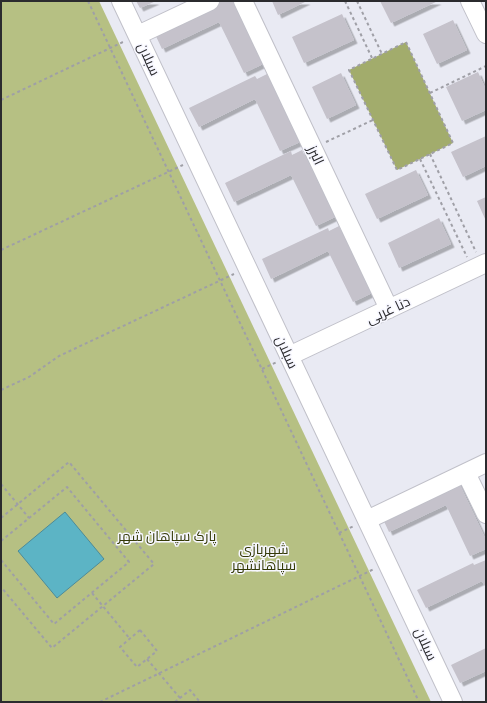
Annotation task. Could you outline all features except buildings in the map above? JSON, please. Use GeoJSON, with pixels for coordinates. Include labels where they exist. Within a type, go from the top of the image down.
{"type":"FeatureCollection","features":[{"type":"Feature","properties":{"kind":"street","name":"سبلان"},"geometry":{"type":"LineString","coordinates":[[122,1],[453,702]]}},
{"type":"Feature","properties":{"kind":"street"},"geometry":{"type":"LineString","coordinates":[[138,35],[210,1]]}},
{"type":"Feature","properties":{"kind":"street","name":"البرز"},"geometry":{"type":"LineString","coordinates":[[243,1],[389,309]]}},
{"type":"Feature","properties":{"kind":"street"},"geometry":{"type":"LineString","coordinates":[[470,1],[486,34]]}},
{"type":"Feature","properties":{"kind":"street","name":"دنا غربی"},"geometry":{"type":"LineString","coordinates":[[289,356],[482,265]]}},
{"type":"Feature","properties":{"kind":"street"},"geometry":{"type":"LineString","coordinates":[[367,520],[486,463]]}},
{"type":"Feature","properties":{"kind":"street"},"geometry":{"type":"LineString","coordinates":[[466,473],[486,514]]}},
{"type":"Feature","properties":{"kind":"path"},"geometry":{"type":"LineString","coordinates":[[88,1],[419,702]]}},
{"type":"Feature","properties":{"kind":"path"},"geometry":{"type":"LineString","coordinates":[[345,1],[372,58]]}},
{"type":"Feature","properties":{"kind":"path"},"geometry":{"type":"LineString","coordinates":[[357,1],[382,54]]}},
{"type":"Feature","properties":{"kind":"path"},"geometry":{"type":"LineString","coordinates":[[1,100],[138,35]]}},
{"type":"Feature","properties":{"kind":"path"},"geometry":{"type":"LineString","coordinates":[[406,42],[454,143],[397,170],[349,70],[382,54],[406,42]]}},
{"type":"Feature","properties":{"kind":"path"},"geometry":{"type":"LineString","coordinates":[[430,93],[486,66]]}},
{"type":"Feature","properties":{"kind":"path"},"geometry":{"type":"LineString","coordinates":[[313,148],[373,120]]}},
{"type":"Feature","properties":{"kind":"path"},"geometry":{"type":"LineString","coordinates":[[430,154],[482,265]]}},
{"type":"Feature","properties":{"kind":"path"},"geometry":{"type":"LineString","coordinates":[[1,250],[196,159]]}},
{"type":"Feature","properties":{"kind":"path"},"geometry":{"type":"LineString","coordinates":[[420,159],[468,260],[482,265]]}},
{"type":"Feature","properties":{"kind":"path"},"geometry":{"type":"LineString","coordinates":[[1,390],[29,377],[59,356],[248,268]]}},
{"type":"Feature","properties":{"kind":"path"},"geometry":{"type":"LineString","coordinates":[[1,518],[69,462],[154,564],[52,648],[1,587]]}},
{"type":"Feature","properties":{"kind":"path"},"geometry":{"type":"LineString","coordinates":[[1,484],[29,518]]}},
{"type":"Feature","properties":{"kind":"path"},"geometry":{"type":"LineString","coordinates":[[1,541],[67,487],[129,562],[54,624],[1,560]]}},
{"type":"Feature","properties":{"kind":"path"},"geometry":{"type":"LineString","coordinates":[[100,702],[387,563]]}},
{"type":"Feature","properties":{"kind":"path"},"geometry":{"type":"LineString","coordinates":[[92,593],[130,639]]}},
{"type":"Feature","properties":{"kind":"path"},"geometry":{"type":"LineString","coordinates":[[140,630],[157,651],[137,667],[120,647],[130,639],[140,630]]}},
{"type":"Feature","properties":{"kind":"path"},"geometry":{"type":"LineString","coordinates":[[147,659],[180,698]]}},
{"type":"Feature","properties":{"kind":"path"},"geometry":{"type":"LineString","coordinates":[[176,702],[190,690],[200,702]]}},
{"type":"Feature","properties":{"kind":"green space","name":"پارک سپاهان شهر"},"geometry":{"type":"Polygon","coordinates":[[[1,1],[99,1],[431,702],[1,702],[1,1]]]}},
{"type":"Feature","properties":{"kind":"green space"},"geometry":{"type":"Polygon","coordinates":[[[406,42],[453,143],[397,170],[349,70],[406,42]]]}},
{"type":"Feature","properties":{"kind":"water"},"geometry":{"type":"Polygon","coordinates":[[[65,512],[104,559],[57,598],[18,551],[65,512]]]}},
{"type":"Feature","properties":{"kind":"park label","name":"شهربازی سپاهانشهر"},"geometry":{"type":"Point","coordinates":[264,558]}}]}
